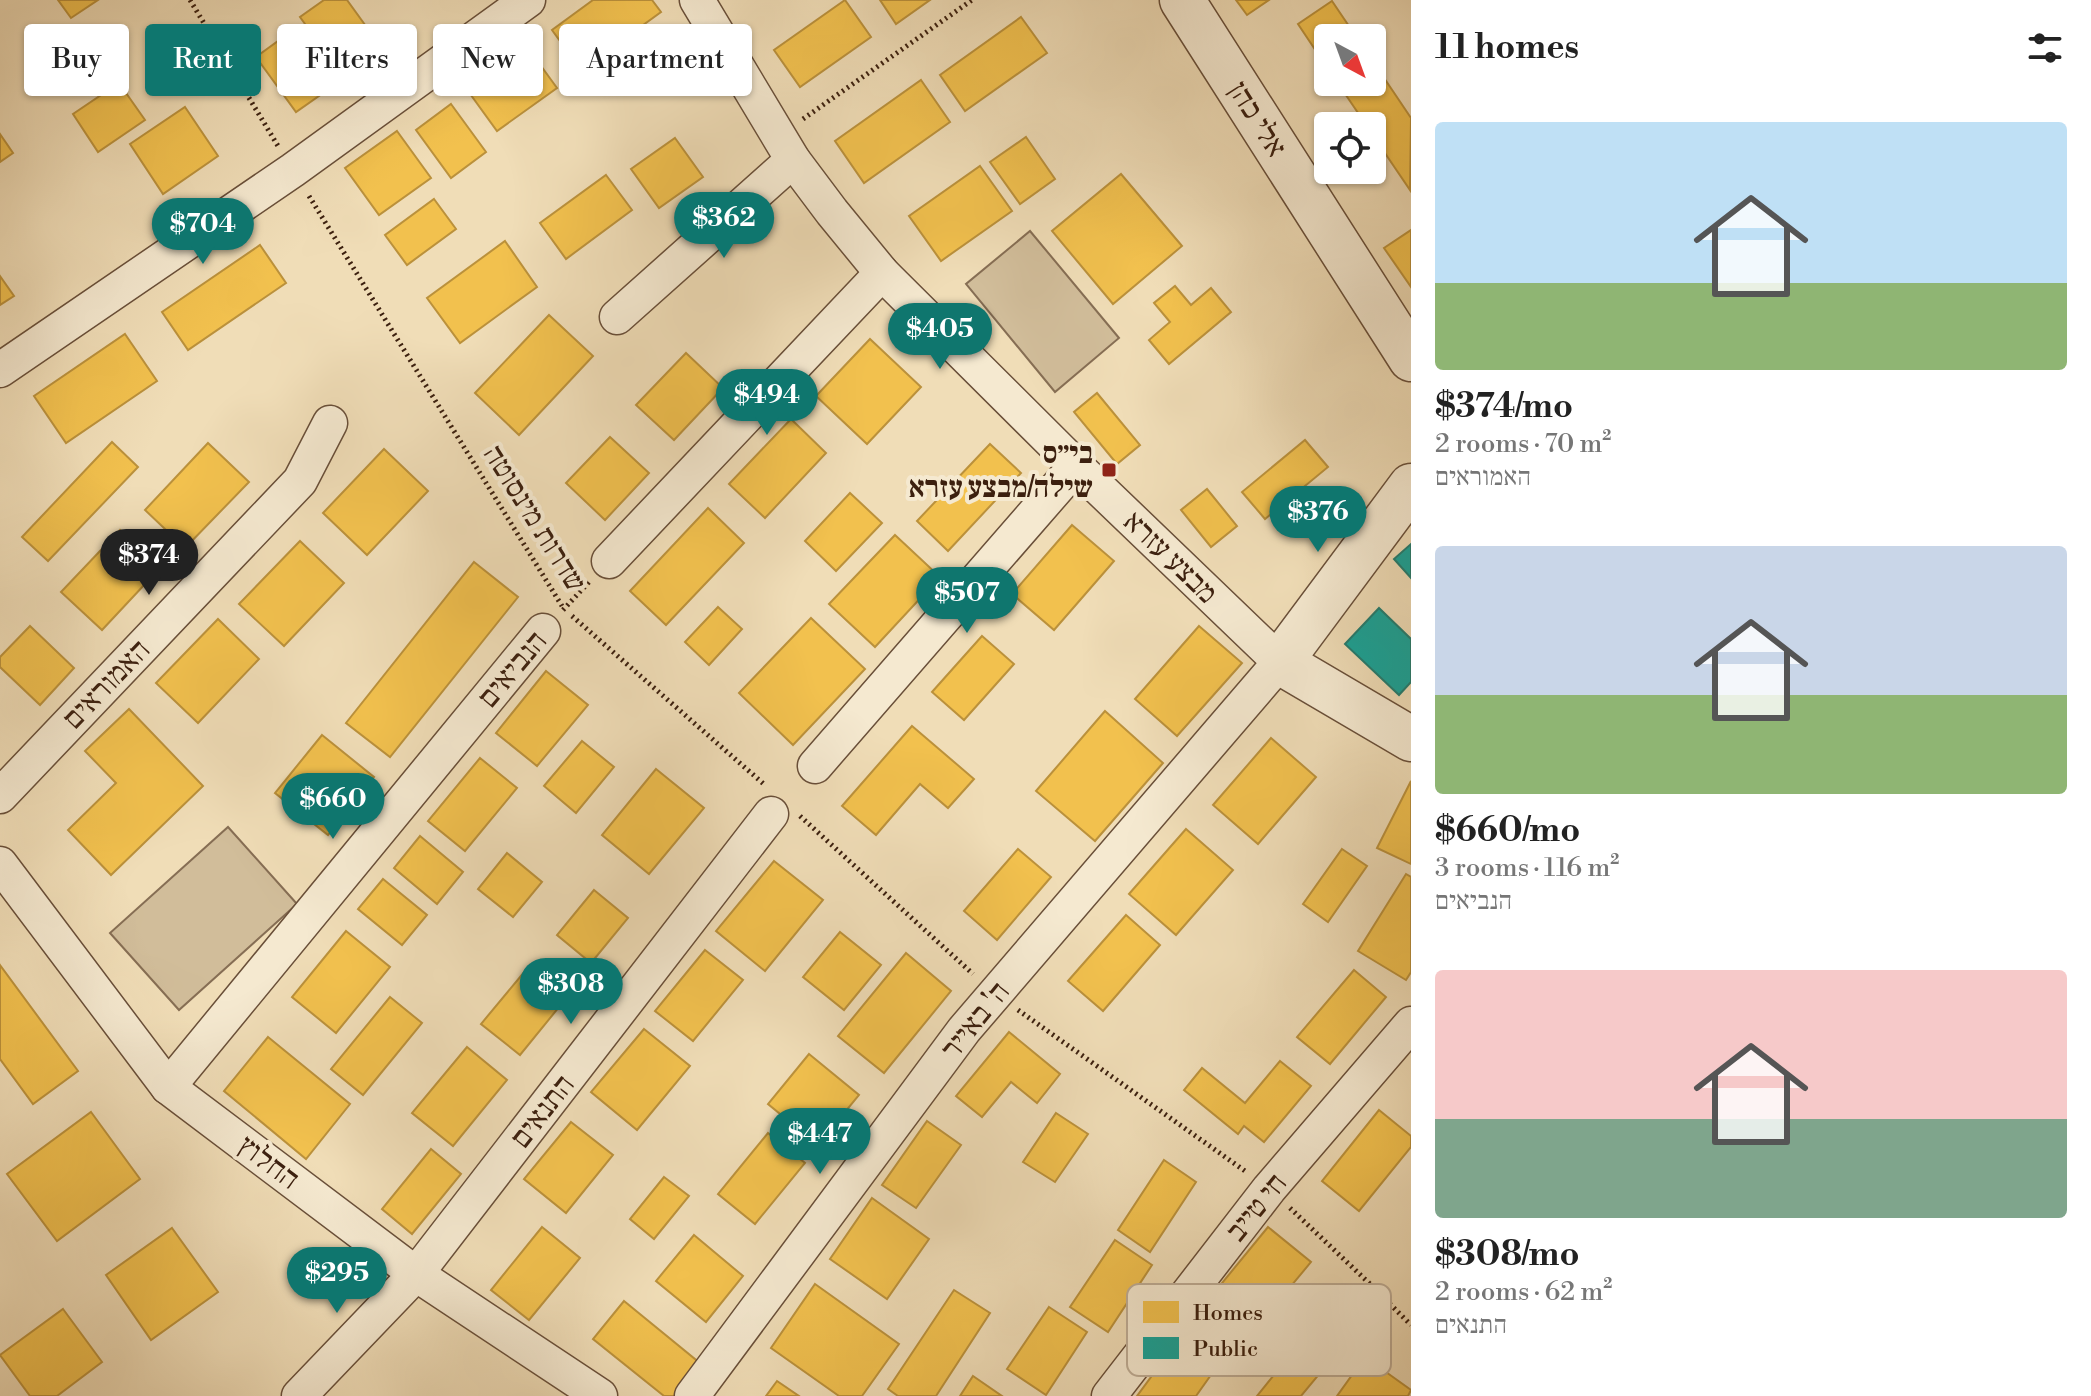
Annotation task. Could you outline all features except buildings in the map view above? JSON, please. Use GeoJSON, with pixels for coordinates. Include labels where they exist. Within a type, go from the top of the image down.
{"type":"FeatureCollection","features":[{"type":"Feature","properties":{"kind":"street"},"geometry":{"type":"LineString","coordinates":[[0,370],[293,170],[528,0]]}},
{"type":"Feature","properties":{"kind":"street","name":"מבצע עזרא"},"geometry":{"type":"LineString","coordinates":[[697,0],[785,148],[882,273],[1076,466],[1280,662],[1411,739]]}},
{"type":"Feature","properties":{"kind":"street","name":"אלי כהן"},"geometry":{"type":"LineString","coordinates":[[1182,0],[1411,359]]}},
{"type":"Feature","properties":{"kind":"street"},"geometry":{"type":"LineString","coordinates":[[617,317],[785,148]]}},
{"type":"Feature","properties":{"kind":"street"},"geometry":{"type":"LineString","coordinates":[[609,561],[882,273]]}},
{"type":"Feature","properties":{"kind":"street","name":"האמוראים"},"geometry":{"type":"LineString","coordinates":[[0,796],[300,481],[330,423]]}},
{"type":"Feature","properties":{"kind":"street"},"geometry":{"type":"LineString","coordinates":[[815,766],[1076,466]]}},
{"type":"Feature","properties":{"kind":"street"},"geometry":{"type":"LineString","coordinates":[[1280,662],[1411,486]]}},
{"type":"Feature","properties":{"kind":"street","name":"הנביאים"},"geometry":{"type":"LineString","coordinates":[[168,1087],[553,620]]}},
{"type":"Feature","properties":{"kind":"street","name":"ה' באייר"},"geometry":{"type":"LineString","coordinates":[[692,1396],[964,1030],[1280,662]]}},
{"type":"Feature","properties":{"kind":"street","name":"התנאים"},"geometry":{"type":"LineString","coordinates":[[299,1396],[416,1274],[779,806]]}},
{"type":"Feature","properties":{"kind":"street","name":"החלוץ"},"geometry":{"type":"LineString","coordinates":[[0,864],[168,1087],[416,1274],[600,1396]]}},
{"type":"Feature","properties":{"kind":"street","name":"חי טייב"},"geometry":{"type":"LineString","coordinates":[[1196,1284],[1269,1189],[1411,1024]]}},
{"type":"Feature","properties":{"kind":"street","name":"חי טייב"},"geometry":{"type":"LineString","coordinates":[[1109,1396],[1127,1373]]}},
{"type":"Feature","properties":{"kind":"path","name":"שדרות מינסוטה"},"geometry":{"type":"LineString","coordinates":[[190,0],[293,170],[553,620],[779,806],[995,993],[1269,1189],[1370,1284]]}},
{"type":"Feature","properties":{"kind":"path"},"geometry":{"type":"LineString","coordinates":[[785,148],[972,0]]}},
{"type":"Feature","properties":{"kind":"path","name":"הנביאים"},"geometry":{"type":"LineString","coordinates":[[553,620],[609,561]]}},
{"type":"Feature","properties":{"kind":"path","name":"שדרות מינסוטה"},"geometry":{"type":"LineString","coordinates":[[1391,1305],[1411,1325]]}},
{"type":"Feature","properties":{"kind":"shaded area"},"geometry":{"type":"Polygon","coordinates":[[[1030,231],[1119,338],[1055,392],[966,284],[1030,231]]]}},
{"type":"Feature","properties":{"kind":"shaded area"},"geometry":{"type":"Polygon","coordinates":[[[228,827],[297,904],[179,1010],[110,933],[228,827]]]}},
{"type":"Feature","properties":{"kind":"place","name":"בי״ס שילה/מבצע עזרא"},"geometry":{"type":"Point","coordinates":[1109,470]}}]}
